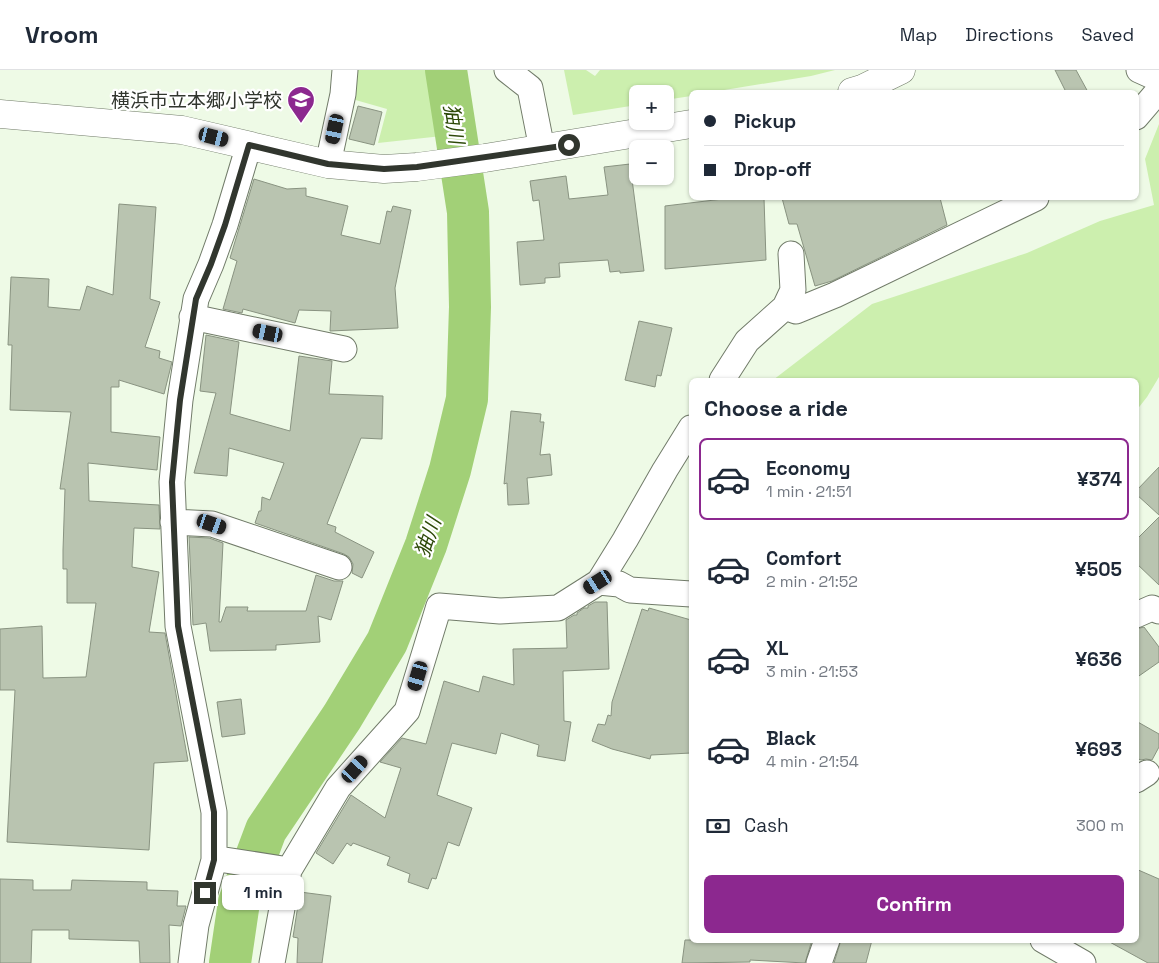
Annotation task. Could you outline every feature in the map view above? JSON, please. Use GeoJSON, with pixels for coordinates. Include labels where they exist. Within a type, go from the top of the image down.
{"type":"FeatureCollection","features":[{"type":"Feature","properties":{"kind":"street"},"geometry":{"type":"LineString","coordinates":[[328,164],[343,94],[345,70]]}},
{"type":"Feature","properties":{"kind":"street"},"geometry":{"type":"LineString","coordinates":[[507,70],[530,88],[542,149]]}},
{"type":"Feature","properties":{"kind":"street"},"geometry":{"type":"LineString","coordinates":[[859,90],[901,70]]}},
{"type":"Feature","properties":{"kind":"street"},"geometry":{"type":"LineString","coordinates":[[1139,70],[1159,79]]}},
{"type":"Feature","properties":{"kind":"street"},"geometry":{"type":"LineString","coordinates":[[1139,113],[1159,90]]}},
{"type":"Feature","properties":{"kind":"street"},"geometry":{"type":"LineString","coordinates":[[0,114],[182,130],[328,164],[384,169],[485,158],[689,124]]}},
{"type":"Feature","properties":{"kind":"street"},"geometry":{"type":"LineString","coordinates":[[191,963],[196,925],[220,860],[214,812],[178,626],[172,482],[180,400],[196,299],[225,225],[249,145]]}},
{"type":"Feature","properties":{"kind":"street"},"geometry":{"type":"LineString","coordinates":[[785,307],[796,311],[836,295],[1032,200]]}},
{"type":"Feature","properties":{"kind":"street"},"geometry":{"type":"LineString","coordinates":[[723,378],[747,341],[785,307],[793,290],[791,254]]}},
{"type":"Feature","properties":{"kind":"street"},"geometry":{"type":"LineString","coordinates":[[192,317],[344,349]]}},
{"type":"Feature","properties":{"kind":"street"},"geometry":{"type":"LineString","coordinates":[[272,963],[285,869],[338,788],[407,711],[439,606],[500,611],[558,608],[598,582],[689,431]]}},
{"type":"Feature","properties":{"kind":"street"},"geometry":{"type":"LineString","coordinates":[[173,522],[212,524],[339,567]]}},
{"type":"Feature","properties":{"kind":"street"},"geometry":{"type":"LineString","coordinates":[[598,582],[619,584],[630,590],[689,594]]}},
{"type":"Feature","properties":{"kind":"street"},"geometry":{"type":"LineString","coordinates":[[1139,614],[1152,608],[1159,611]]}},
{"type":"Feature","properties":{"kind":"street"},"geometry":{"type":"LineString","coordinates":[[220,860],[285,869]]}},
{"type":"Feature","properties":{"kind":"street"},"geometry":{"type":"LineString","coordinates":[[819,963],[826,943]]}},
{"type":"Feature","properties":{"kind":"street"},"geometry":{"type":"LineString","coordinates":[[1048,943],[1083,963]]}},
{"type":"Feature","properties":{"kind":"green space"},"geometry":{"type":"Polygon","coordinates":[[[358,70],[436,70],[442,136],[378,143],[387,109],[352,99],[358,70]]]}},
{"type":"Feature","properties":{"kind":"green space"},"geometry":{"type":"Polygon","coordinates":[[[564,70],[586,70],[595,76],[600,70],[835,70],[811,76],[724,90],[689,90],[689,96],[674,99],[674,85],[629,85],[629,106],[573,115],[564,70]]]}},
{"type":"Feature","properties":{"kind":"green space"},"geometry":{"type":"Polygon","coordinates":[[[1159,124],[1159,377],[1139,407],[1139,378],[776,378],[872,304],[1027,253],[1100,221],[1154,205],[1145,159],[1159,124]]]}},
{"type":"Feature","properties":{"kind":"building"},"geometry":{"type":"Polygon","coordinates":[[[1055,70],[1076,70],[1087,90],[1065,90],[1055,70]]]}},
{"type":"Feature","properties":{"kind":"building"},"geometry":{"type":"Polygon","coordinates":[[[358,106],[382,112],[374,145],[349,139],[358,106]]]}},
{"type":"Feature","properties":{"kind":"building"},"geometry":{"type":"Polygon","coordinates":[[[629,164],[629,185],[633,185],[644,271],[610,272],[608,260],[559,263],[560,277],[545,278],[545,283],[520,285],[517,242],[544,240],[539,200],[533,201],[530,181],[566,176],[569,199],[608,195],[604,167],[629,164]]]}},
{"type":"Feature","properties":{"kind":"building"},"geometry":{"type":"Polygon","coordinates":[[[254,179],[287,189],[306,188],[306,196],[348,206],[341,235],[380,244],[387,211],[391,212],[393,206],[411,210],[395,288],[398,328],[330,331],[331,311],[299,310],[295,323],[243,309],[242,313],[223,309],[237,261],[230,258],[254,179]]]}},
{"type":"Feature","properties":{"kind":"building"},"geometry":{"type":"Polygon","coordinates":[[[714,200],[764,200],[766,260],[665,269],[665,206],[714,200]]]}},
{"type":"Feature","properties":{"kind":"building"},"geometry":{"type":"Polygon","coordinates":[[[783,200],[941,200],[947,225],[832,281],[815,286],[797,224],[789,224],[783,200]]]}},
{"type":"Feature","properties":{"kind":"building"},"geometry":{"type":"Polygon","coordinates":[[[119,204],[156,207],[150,299],[160,302],[145,347],[160,351],[159,358],[172,362],[164,394],[119,380],[119,387],[111,387],[111,432],[160,437],[157,470],[88,463],[89,501],[159,505],[160,529],[134,528],[132,567],[159,572],[149,632],[165,633],[188,761],[154,763],[149,850],[7,842],[15,690],[0,690],[0,629],[42,626],[43,678],[86,677],[96,603],[67,603],[67,569],[63,569],[65,489],[60,489],[71,412],[10,410],[12,345],[8,345],[11,277],[49,279],[48,307],[80,310],[87,286],[113,295],[119,204]]]}},
{"type":"Feature","properties":{"kind":"building"},"geometry":{"type":"Polygon","coordinates":[[[639,321],[672,328],[661,376],[657,375],[655,387],[625,380],[639,321]]]}},
{"type":"Feature","properties":{"kind":"building"},"geometry":{"type":"Polygon","coordinates":[[[206,335],[239,342],[230,414],[290,431],[299,356],[332,361],[329,394],[383,396],[382,439],[361,438],[327,524],[336,527],[335,532],[374,552],[362,578],[352,573],[353,564],[349,557],[344,554],[255,523],[259,511],[261,511],[262,497],[270,500],[284,463],[229,448],[227,476],[194,473],[216,393],[200,391],[206,335]]]}},
{"type":"Feature","properties":{"kind":"building"},"geometry":{"type":"Polygon","coordinates":[[[511,411],[541,414],[540,422],[544,422],[540,455],[550,454],[552,475],[527,478],[529,504],[508,505],[507,483],[504,484],[511,411]]]}},
{"type":"Feature","properties":{"kind":"building"},"geometry":{"type":"Polygon","coordinates":[[[1159,467],[1159,515],[1139,497],[1139,488],[1159,467]]]}},
{"type":"Feature","properties":{"kind":"building"},"geometry":{"type":"Polygon","coordinates":[[[1159,517],[1159,585],[1139,566],[1139,537],[1159,517]]]}},
{"type":"Feature","properties":{"kind":"building"},"geometry":{"type":"Polygon","coordinates":[[[189,537],[209,538],[223,543],[219,622],[221,622],[226,607],[248,607],[247,611],[306,611],[316,575],[334,581],[343,581],[331,620],[318,616],[320,642],[276,645],[276,650],[210,651],[206,623],[193,625],[189,537]]]}},
{"type":"Feature","properties":{"kind":"building"},"geometry":{"type":"Polygon","coordinates":[[[595,602],[607,602],[609,669],[563,671],[564,721],[571,722],[565,761],[537,756],[539,745],[501,733],[496,754],[452,743],[437,795],[472,808],[459,846],[448,842],[436,879],[432,878],[428,889],[408,882],[410,874],[387,865],[390,857],[353,843],[351,846],[347,843],[333,864],[316,853],[351,795],[385,818],[401,768],[380,762],[402,738],[426,744],[444,681],[479,692],[483,676],[514,685],[513,649],[567,648],[566,620],[577,615],[577,613],[595,602]]]}},
{"type":"Feature","properties":{"kind":"building"},"geometry":{"type":"Polygon","coordinates":[[[649,608],[689,619],[689,753],[651,755],[650,759],[612,749],[592,741],[598,724],[605,725],[608,715],[611,716],[612,702],[642,609],[648,611],[649,608]]]}},
{"type":"Feature","properties":{"kind":"building"},"geometry":{"type":"Polygon","coordinates":[[[1144,627],[1159,647],[1159,662],[1139,676],[1139,628],[1144,627]]]}},
{"type":"Feature","properties":{"kind":"building"},"geometry":{"type":"Polygon","coordinates":[[[241,699],[245,734],[222,737],[217,702],[241,699]]]}},
{"type":"Feature","properties":{"kind":"building"},"geometry":{"type":"Polygon","coordinates":[[[1139,723],[1159,734],[1159,747],[1152,760],[1139,759],[1139,723]]]}},
{"type":"Feature","properties":{"kind":"building"},"geometry":{"type":"Polygon","coordinates":[[[1139,870],[1159,879],[1159,963],[1148,963],[1111,943],[1139,943],[1139,870]]]}},
{"type":"Feature","properties":{"kind":"building"},"geometry":{"type":"Polygon","coordinates":[[[0,879],[33,880],[33,890],[71,890],[72,880],[147,882],[147,890],[178,891],[177,906],[186,906],[181,926],[169,925],[170,963],[140,963],[139,941],[69,939],[69,930],[32,930],[31,963],[0,963],[0,879]]]}},
{"type":"Feature","properties":{"kind":"building"},"geometry":{"type":"Polygon","coordinates":[[[300,892],[331,896],[322,963],[297,963],[298,938],[293,937],[300,892]]]}},
{"type":"Feature","properties":{"kind":"building"},"geometry":{"type":"Polygon","coordinates":[[[685,940],[689,940],[689,943],[811,943],[805,963],[750,960],[750,962],[682,963],[685,940]]]}},
{"type":"Feature","properties":{"kind":"building"},"geometry":{"type":"Polygon","coordinates":[[[840,943],[871,943],[866,963],[834,963],[840,943]]]}},
{"type":"Feature","properties":{"kind":"waterway","name":"㹨川"},"geometry":{"type":"LineString","coordinates":[[230,963],[239,902],[266,830],[342,717],[387,642],[426,545],[450,470],[467,399],[470,307],[468,212],[446,70]]}},
{"type":"Feature","properties":{"kind":"place","name":"横浜市立本郷小学校"},"geometry":{"type":"Point","coordinates":[301,124]}},
{"type":"Feature","properties":{"kind":"route"},"geometry":{"type":"LineString","coordinates":[[205,893],[214,860],[214,812],[178,626],[172,482],[180,400],[196,299],[225,225],[249,145],[328,164],[384,169],[417,167],[569,145]]}}]}
